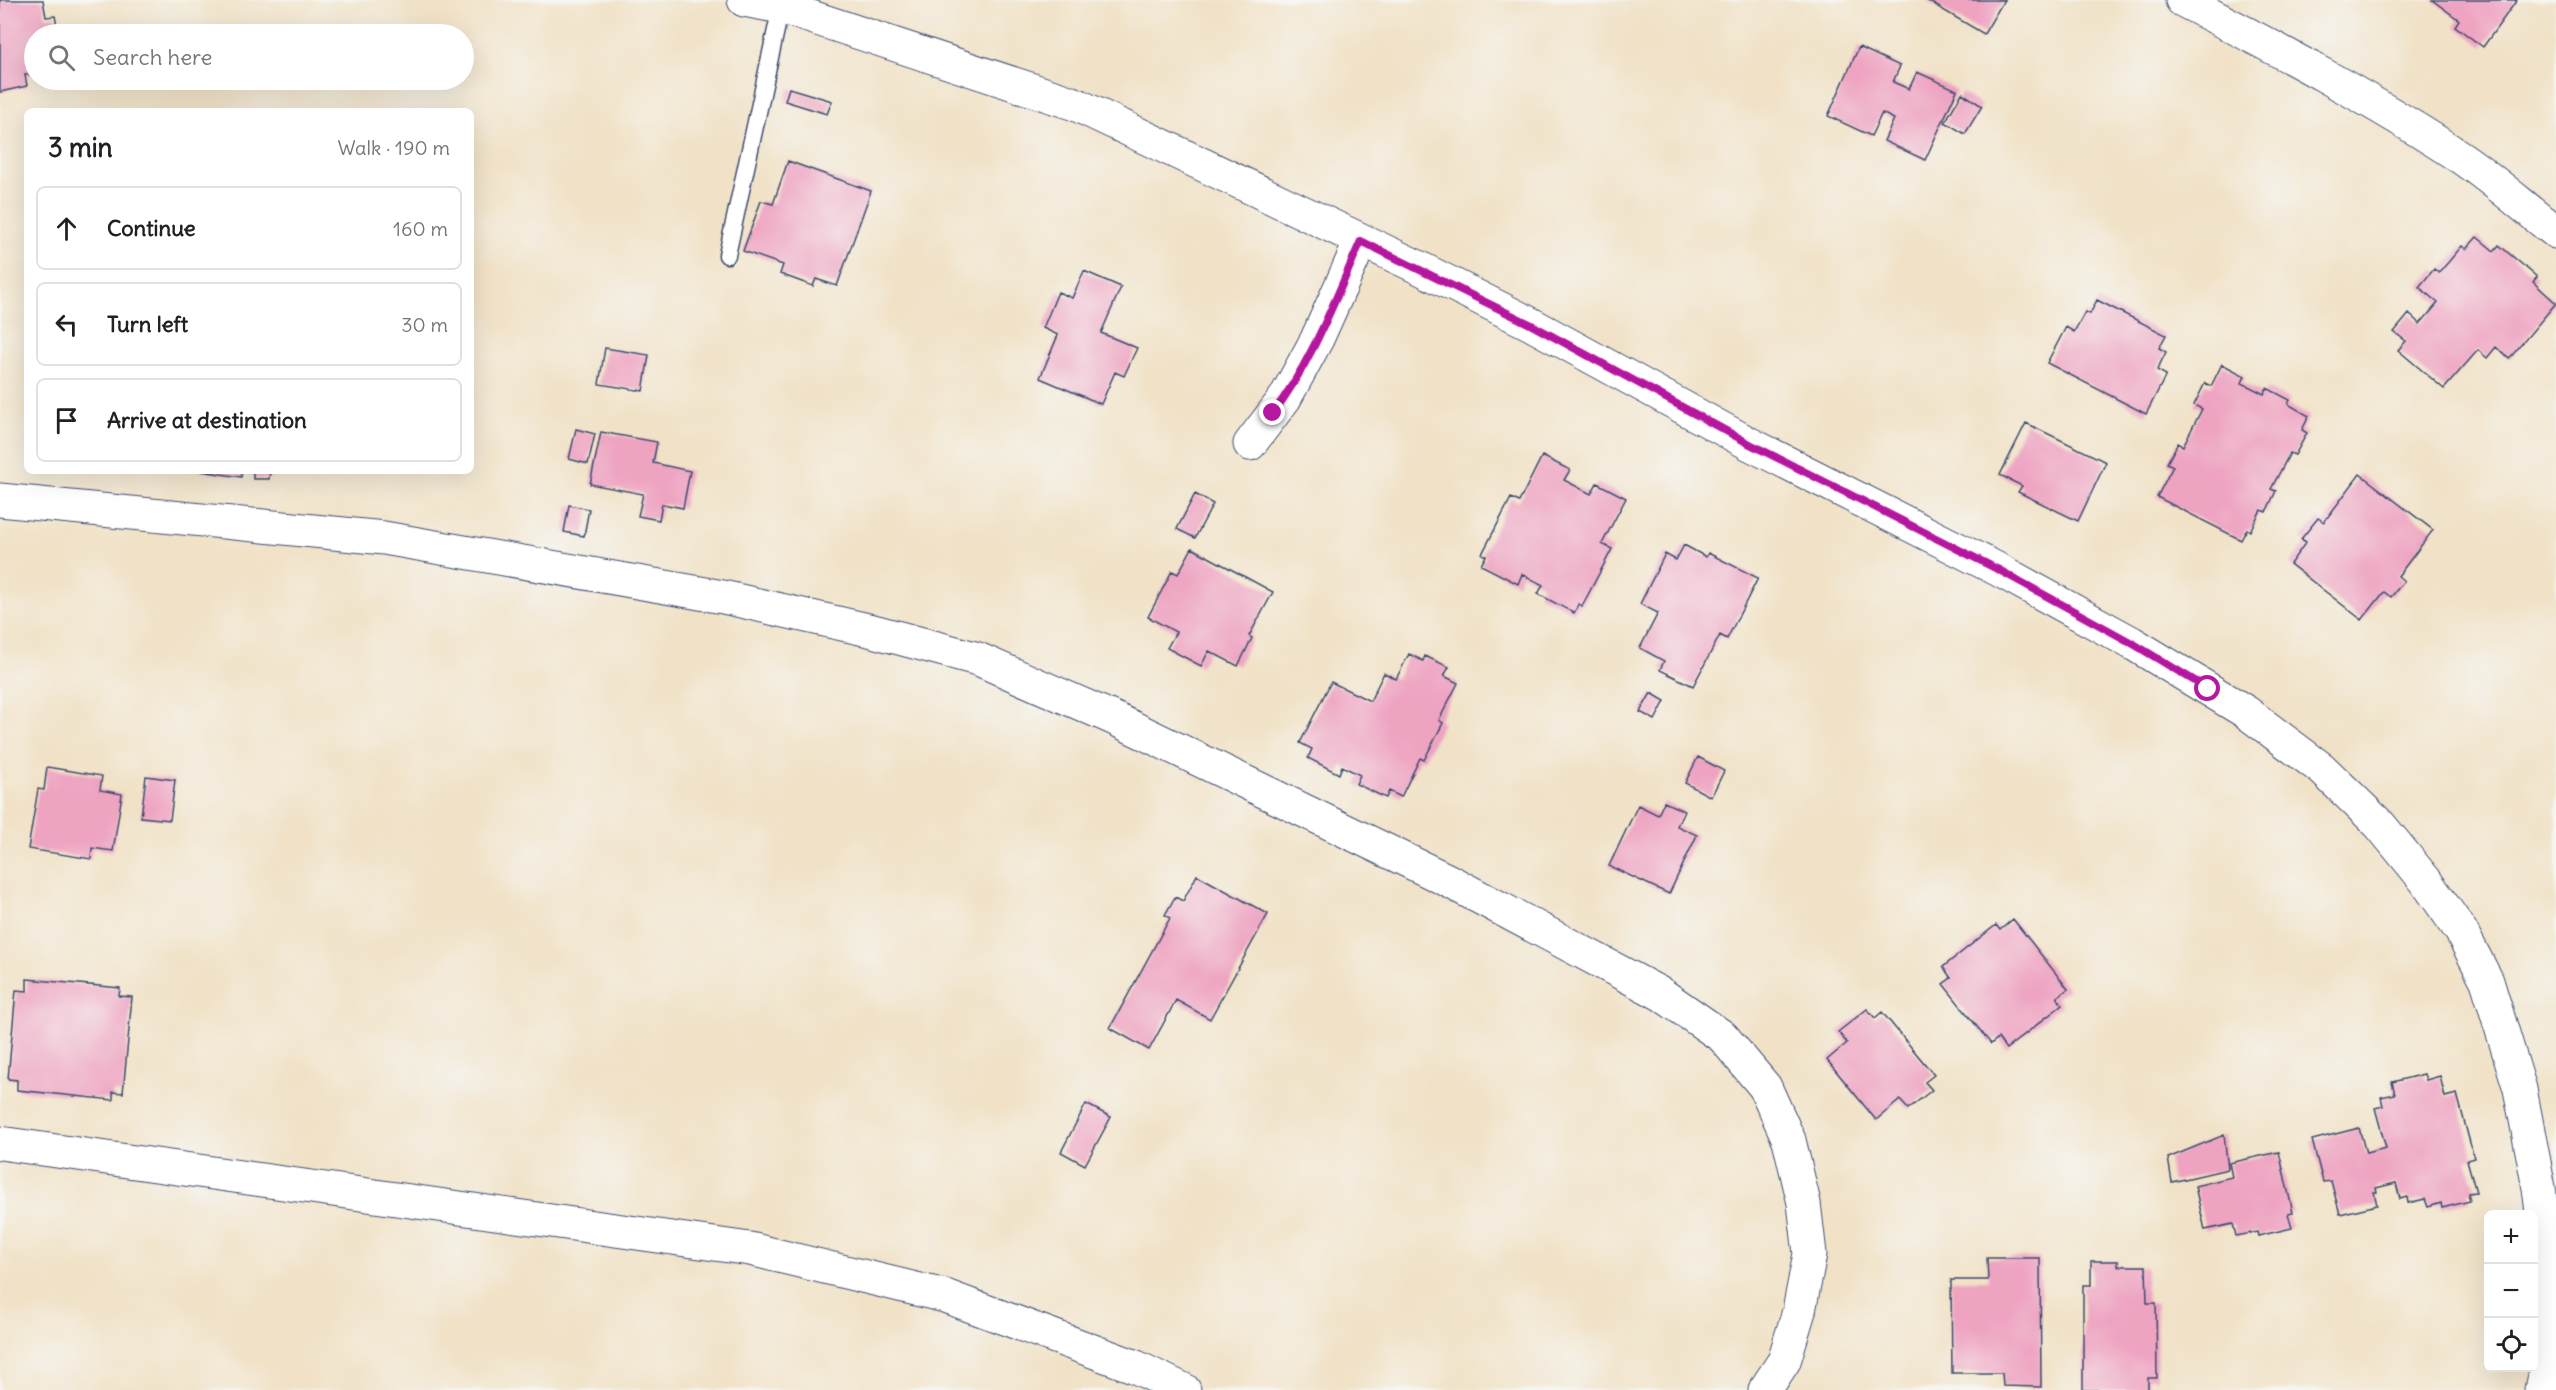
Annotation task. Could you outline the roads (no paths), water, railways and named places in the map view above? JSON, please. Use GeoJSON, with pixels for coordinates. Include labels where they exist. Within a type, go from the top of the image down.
{"type":"FeatureCollection","features":[{"type":"Feature","properties":{"kind":"street"},"geometry":{"type":"LineString","coordinates":[[744,0],[781,7],[1075,104],[1361,241],[1530,324],[1750,444],[1999,570],[2132,643],[2246,712],[2322,768],[2372,817],[2425,880],[2461,931],[2487,981],[2520,1089],[2539,1188],[2551,1287],[2545,1370],[2541,1390]]}},
{"type":"Feature","properties":{"kind":"street"},"geometry":{"type":"LineString","coordinates":[[2182,0],[2267,44],[2416,130],[2464,160],[2556,232]]}},
{"type":"Feature","properties":{"kind":"street"},"geometry":{"type":"LineString","coordinates":[[1250,444],[1285,398],[1317,339],[1361,241]]}},
{"type":"Feature","properties":{"kind":"street"},"geometry":{"type":"LineString","coordinates":[[0,500],[384,538],[723,597],[884,634],[978,659],[999,668],[1113,718],[1447,880],[1661,994],[1724,1037],[1764,1087],[1789,1140],[1804,1203],[1810,1254],[1799,1311],[1784,1361],[1765,1390]]}},
{"type":"Feature","properties":{"kind":"street"},"geometry":{"type":"LineString","coordinates":[[0,1143],[750,1249],[945,1296],[1137,1367],[1184,1390]]}},
{"type":"Feature","properties":{"kind":"lane"},"geometry":{"type":"LineString","coordinates":[[727,255],[781,7]]}}]}
